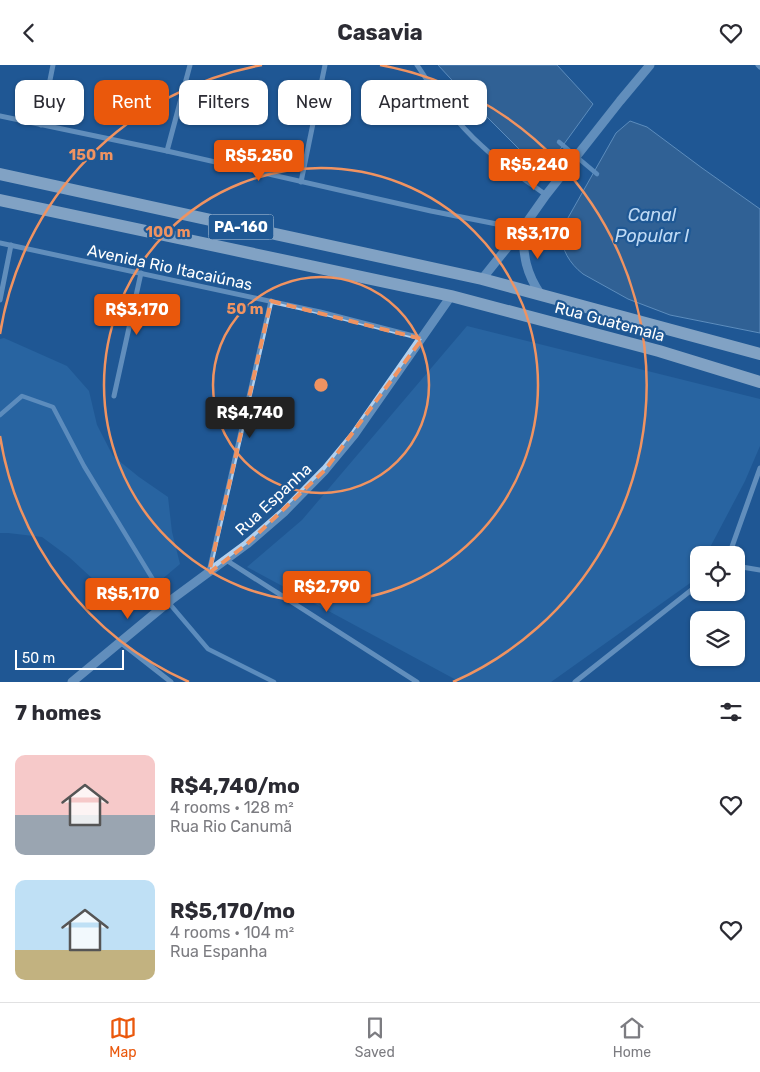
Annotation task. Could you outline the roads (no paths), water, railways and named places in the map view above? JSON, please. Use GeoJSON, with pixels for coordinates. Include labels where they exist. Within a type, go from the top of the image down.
{"type":"FeatureCollection","features":[{"type":"Feature","properties":{"kind":"main road","name":"PA-160"},"geometry":{"type":"LineString","coordinates":[[0,174],[482,279]]}},
{"type":"Feature","properties":{"kind":"main road","name":"PA-160"},"geometry":{"type":"LineString","coordinates":[[0,200],[451,296]]}},
{"type":"Feature","properties":{"kind":"main road","name":"Rua Guatemala"},"geometry":{"type":"LineString","coordinates":[[482,279],[760,354]]}},
{"type":"Feature","properties":{"kind":"main road","name":"Rua Guatemala"},"geometry":{"type":"LineString","coordinates":[[451,296],[659,351],[760,382]]}},
{"type":"Feature","properties":{"kind":"main road"},"geometry":{"type":"LineString","coordinates":[[659,351],[666,329]]}},
{"type":"Feature","properties":{"kind":"street"},"geometry":{"type":"LineString","coordinates":[[49,80],[52,65]]}},
{"type":"Feature","properties":{"kind":"street"},"geometry":{"type":"LineString","coordinates":[[167,151],[190,65]]}},
{"type":"Feature","properties":{"kind":"street"},"geometry":{"type":"LineString","coordinates":[[301,181],[325,65]]}},
{"type":"Feature","properties":{"kind":"street"},"geometry":{"type":"LineString","coordinates":[[417,65],[452,115],[480,145],[501,163],[546,195]]}},
{"type":"Feature","properties":{"kind":"street"},"geometry":{"type":"LineString","coordinates":[[482,279],[522,229],[546,195],[650,65]]}},
{"type":"Feature","properties":{"kind":"street"},"geometry":{"type":"LineString","coordinates":[[0,116],[15,119]]}},
{"type":"Feature","properties":{"kind":"street"},"geometry":{"type":"LineString","coordinates":[[41,125],[167,151],[431,211],[522,229]]}},
{"type":"Feature","properties":{"kind":"street"},"geometry":{"type":"LineString","coordinates":[[522,229],[528,271],[541,295]]}},
{"type":"Feature","properties":{"kind":"street","name":"Avenida Rio Itacaiúnas"},"geometry":{"type":"LineString","coordinates":[[0,243],[320,312],[422,339]]}},
{"type":"Feature","properties":{"kind":"street"},"geometry":{"type":"LineString","coordinates":[[0,301],[11,245]]}},
{"type":"Feature","properties":{"kind":"street"},"geometry":{"type":"LineString","coordinates":[[114,396],[141,273]]}},
{"type":"Feature","properties":{"kind":"street","name":"Rua Espanha"},"geometry":{"type":"LineString","coordinates":[[77,681],[171,600],[247,544],[284,512],[325,470],[354,435],[451,296]]}},
{"type":"Feature","properties":{"kind":"street"},"geometry":{"type":"LineString","coordinates":[[209,573],[271,301]]}},
{"type":"Feature","properties":{"kind":"street"},"geometry":{"type":"LineString","coordinates":[[731,546],[760,468]]}},
{"type":"Feature","properties":{"kind":"street"},"geometry":{"type":"LineString","coordinates":[[226,560],[417,682]]}},
{"type":"Feature","properties":{"kind":"street"},"geometry":{"type":"LineString","coordinates":[[745,568],[760,570]]}},
{"type":"Feature","properties":{"kind":"street"},"geometry":{"type":"LineString","coordinates":[[575,682],[690,591]]}},
{"type":"Feature","properties":{"kind":"street"},"geometry":{"type":"LineString","coordinates":[[120,642],[171,682]]}},
{"type":"Feature","properties":{"kind":"water"},"geometry":{"type":"Polygon","coordinates":[[[438,65],[557,65],[593,104],[551,162],[536,166],[487,117],[487,80],[452,80],[438,65]]]}},
{"type":"Feature","properties":{"kind":"water","name":"Canal Popular I"},"geometry":{"type":"Polygon","coordinates":[[[630,121],[647,127],[760,209],[760,333],[670,315],[628,299],[583,274],[567,256],[562,245],[560,232],[616,133],[630,121]]]}},
{"type":"Feature","properties":{"kind":"waterway"},"geometry":{"type":"LineString","coordinates":[[559,142],[597,174]]}},
{"type":"Feature","properties":{"kind":"waterway"},"geometry":{"type":"LineString","coordinates":[[0,415],[22,396],[53,407],[84,466],[163,596],[208,649],[274,682]]}}]}
